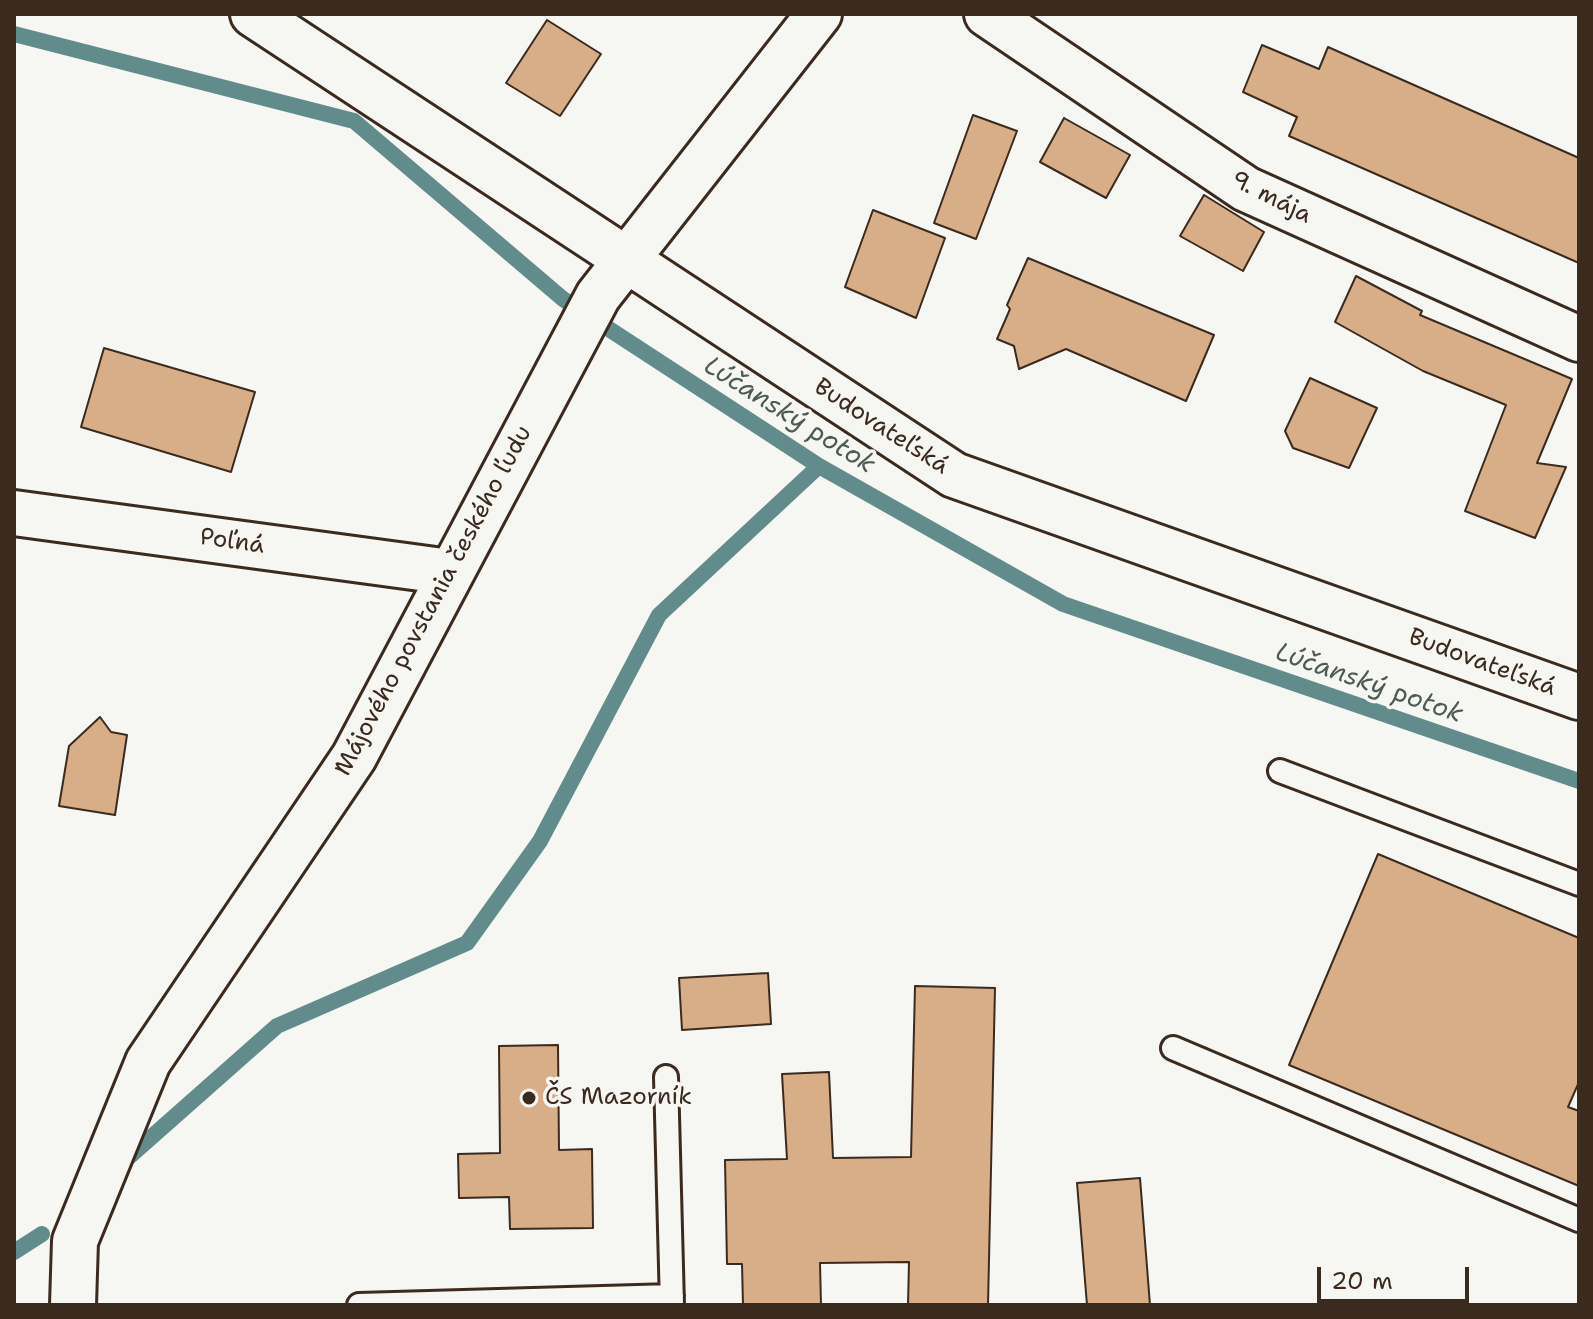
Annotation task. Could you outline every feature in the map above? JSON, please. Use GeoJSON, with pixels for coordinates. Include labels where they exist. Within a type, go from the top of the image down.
{"type":"FeatureCollection","features":[{"type":"Feature","properties":{"kind":"street","name":"Budovateľská"},"geometry":{"type":"LineString","coordinates":[[253,14],[954,475],[1579,697]]}},
{"type":"Feature","properties":{"kind":"street","name":"Májového povstania českého ľudu"},"geometry":{"type":"LineString","coordinates":[[73,1305],[75,1241],[148,1062],[354,757],[598,296],[819,14]]}},
{"type":"Feature","properties":{"kind":"street","name":"9. mája"},"geometry":{"type":"LineString","coordinates":[[987,14],[1246,189],[1579,339]]}},
{"type":"Feature","properties":{"kind":"street","name":"Poľná"},"geometry":{"type":"LineString","coordinates":[[14,513],[450,572]]}},
{"type":"Feature","properties":{"kind":"lane"},"geometry":{"type":"LineString","coordinates":[[1280,771],[1579,884]]}},
{"type":"Feature","properties":{"kind":"lane"},"geometry":{"type":"LineString","coordinates":[[1173,1048],[1579,1220]]}},
{"type":"Feature","properties":{"kind":"lane"},"geometry":{"type":"LineString","coordinates":[[359,1305],[672,1300],[666,1077]]}},
{"type":"Feature","properties":{"kind":"building"},"geometry":{"type":"Polygon","coordinates":[[[547,20],[601,54],[560,116],[506,83],[547,20]]]}},
{"type":"Feature","properties":{"kind":"building"},"geometry":{"type":"Polygon","coordinates":[[[1262,45],[1319,69],[1328,47],[1579,158],[1579,263],[1289,136],[1297,117],[1243,92],[1262,45]]]}},
{"type":"Feature","properties":{"kind":"building"},"geometry":{"type":"Polygon","coordinates":[[[973,115],[1017,131],[976,239],[934,223],[973,115]]]}},
{"type":"Feature","properties":{"kind":"building"},"geometry":{"type":"Polygon","coordinates":[[[1064,118],[1130,155],[1106,198],[1040,162],[1064,118]]]}},
{"type":"Feature","properties":{"kind":"building"},"geometry":{"type":"Polygon","coordinates":[[[1204,195],[1264,232],[1243,271],[1180,236],[1204,195]]]}},
{"type":"Feature","properties":{"kind":"building"},"geometry":{"type":"Polygon","coordinates":[[[873,210],[945,238],[916,318],[845,287],[873,210]]]}},
{"type":"Feature","properties":{"kind":"building"},"geometry":{"type":"Polygon","coordinates":[[[1028,258],[1214,335],[1186,401],[1066,349],[1019,369],[1014,346],[997,339],[1010,309],[1007,305],[1028,258]]]}},
{"type":"Feature","properties":{"kind":"building"},"geometry":{"type":"Polygon","coordinates":[[[1356,276],[1422,311],[1420,315],[1572,379],[1537,463],[1566,467],[1535,538],[1465,511],[1506,405],[1423,371],[1335,322],[1356,276]]]}},
{"type":"Feature","properties":{"kind":"building"},"geometry":{"type":"Polygon","coordinates":[[[104,348],[255,392],[231,472],[81,427],[104,348]]]}},
{"type":"Feature","properties":{"kind":"building"},"geometry":{"type":"Polygon","coordinates":[[[1310,378],[1377,408],[1349,468],[1293,448],[1285,431],[1310,378]]]}},
{"type":"Feature","properties":{"kind":"building"},"geometry":{"type":"Polygon","coordinates":[[[100,717],[111,732],[127,735],[115,815],[59,806],[69,746],[100,717]]]}},
{"type":"Feature","properties":{"kind":"building"},"geometry":{"type":"Polygon","coordinates":[[[1378,854],[1579,938],[1579,1082],[1568,1107],[1579,1111],[1579,1186],[1289,1065],[1378,854]]]}},
{"type":"Feature","properties":{"kind":"building"},"geometry":{"type":"Polygon","coordinates":[[[768,973],[771,1024],[682,1030],[679,978],[768,973]]]}},
{"type":"Feature","properties":{"kind":"building"},"geometry":{"type":"Polygon","coordinates":[[[915,986],[995,988],[988,1305],[908,1305],[909,1262],[820,1263],[821,1305],[743,1305],[742,1264],[727,1264],[725,1160],[787,1159],[782,1074],[829,1072],[833,1158],[911,1157],[915,986]]]}},
{"type":"Feature","properties":{"kind":"building","name":"ČS Mazorník"},"geometry":{"type":"Polygon","coordinates":[[[558,1045],[559,1150],[592,1149],[593,1228],[510,1229],[509,1197],[459,1198],[458,1154],[500,1153],[499,1046],[558,1045]]]}},
{"type":"Feature","properties":{"kind":"building"},"geometry":{"type":"Polygon","coordinates":[[[1140,1178],[1150,1305],[1087,1305],[1077,1183],[1140,1178]]]}},
{"type":"Feature","properties":{"kind":"waterway","name":"Lúčanský potok"},"geometry":{"type":"LineString","coordinates":[[14,34],[354,121],[563,299],[819,466],[1063,604],[1579,781]]}},
{"type":"Feature","properties":{"kind":"waterway"},"geometry":{"type":"LineString","coordinates":[[121,1164],[277,1026],[467,943],[540,841],[659,615],[819,466]]}},
{"type":"Feature","properties":{"kind":"waterway"},"geometry":{"type":"LineString","coordinates":[[14,1252],[42,1234]]}},
{"type":"Feature","properties":{"kind":"place","name":"ČS Mazorník"},"geometry":{"type":"Point","coordinates":[529,1098]}}]}
